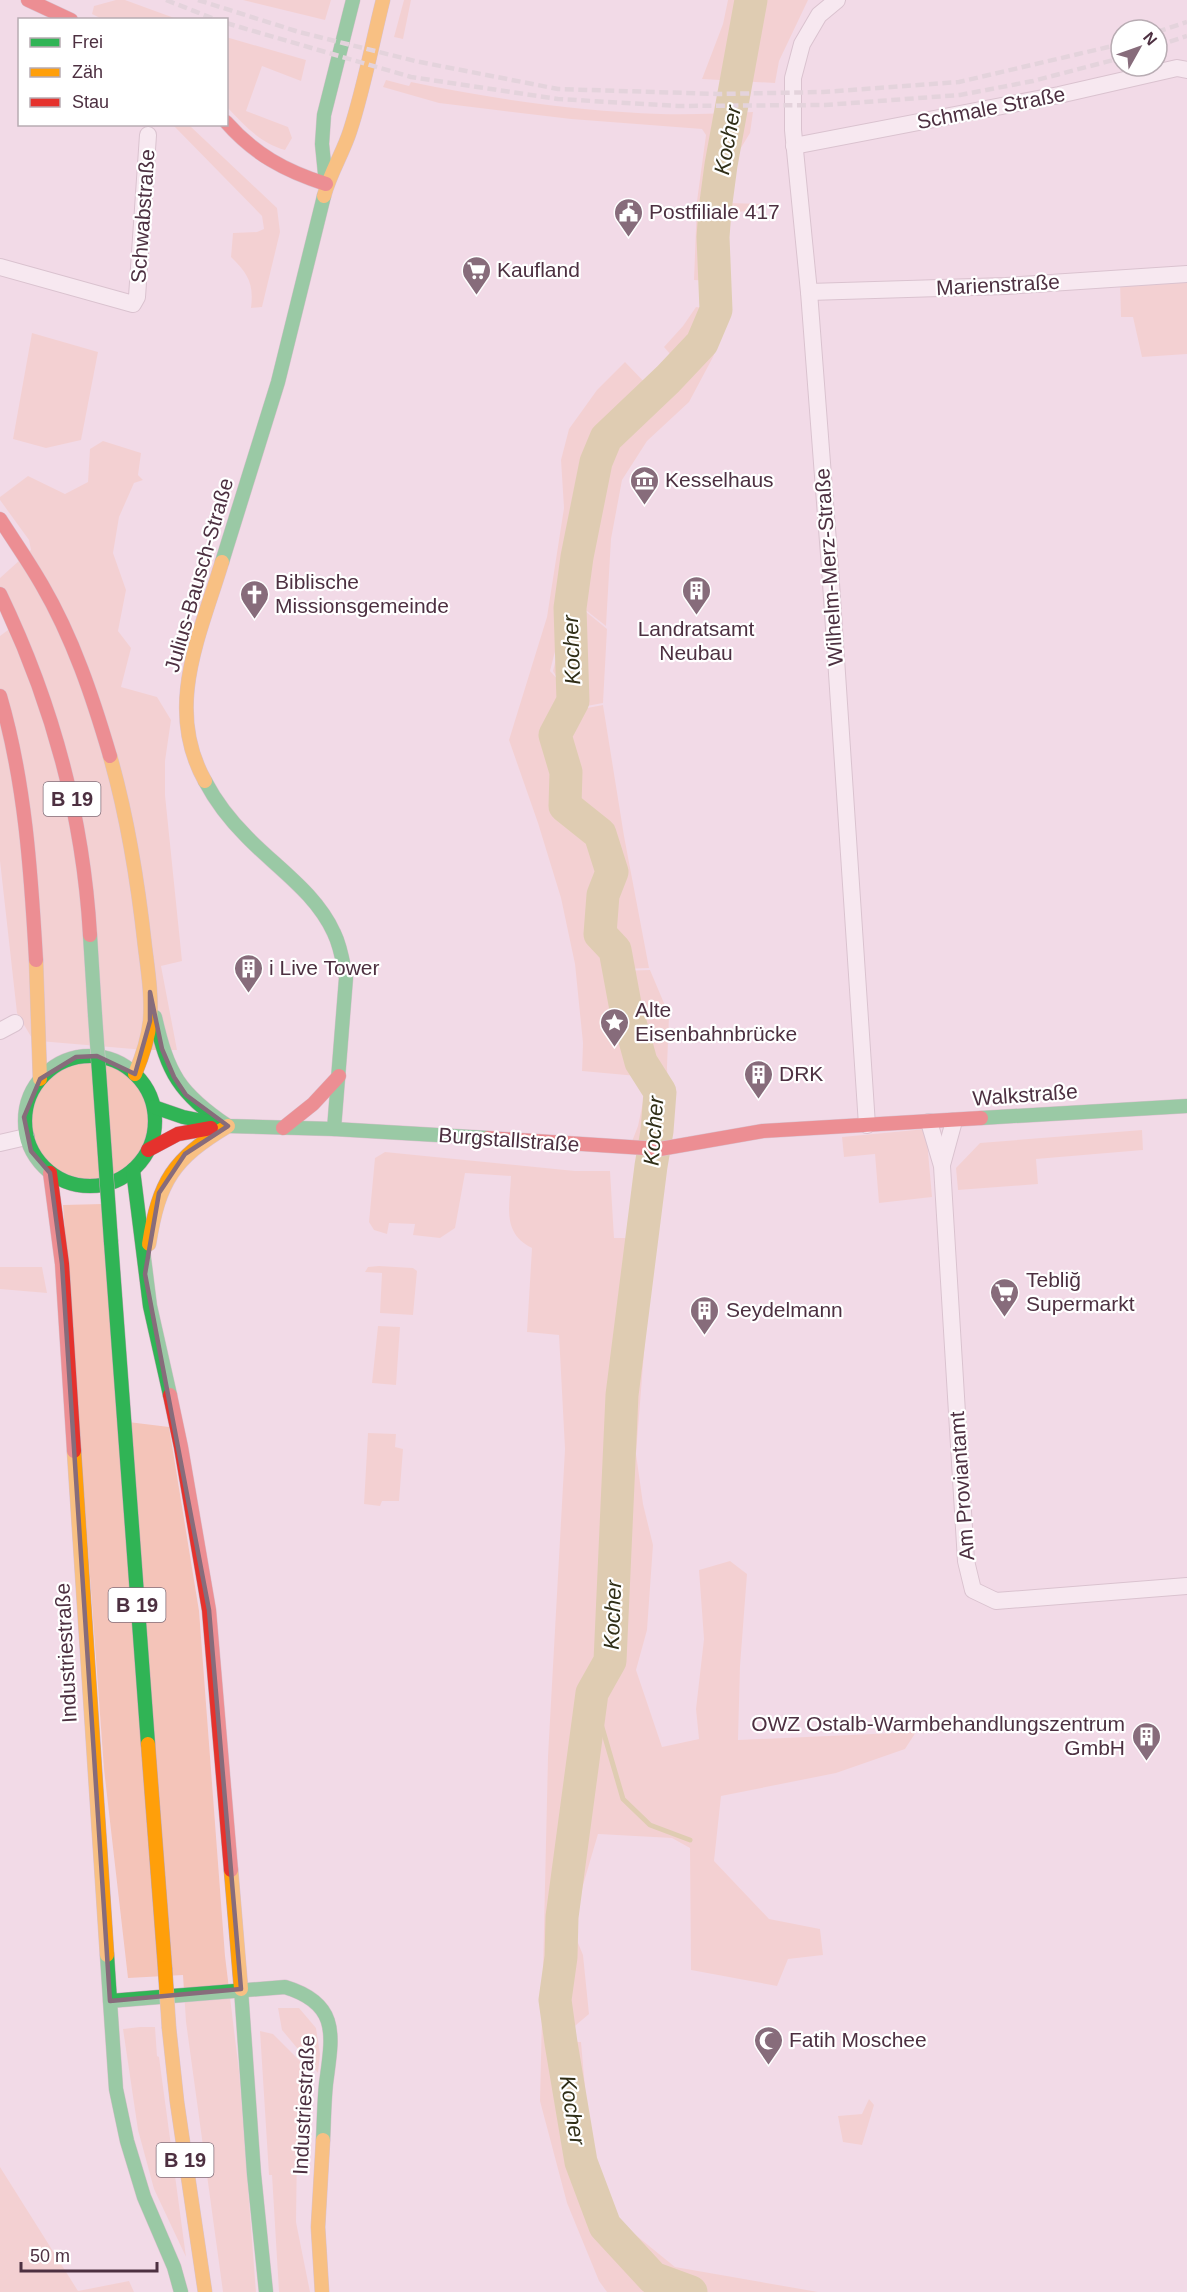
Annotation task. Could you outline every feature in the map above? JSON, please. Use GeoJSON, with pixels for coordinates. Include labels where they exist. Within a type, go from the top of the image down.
{"type":"FeatureCollection","features":[{"type":"Feature","properties":{"kind":"main road"},"geometry":{"type":"LineString","coordinates":[[28,0],[67,18]]}},
{"type":"Feature","properties":{"kind":"main road","name":"Julius-Bausch-Straße"},"geometry":{"type":"LineString","coordinates":[[326,184],[322,144],[324,115],[353,0]]}},
{"type":"Feature","properties":{"kind":"main road","name":"Julius-Bausch-Straße"},"geometry":{"type":"LineString","coordinates":[[334,1129],[346,978],[344,959],[336,936],[327,916],[309,894],[242,831],[219,804],[198,766],[185,721],[190,666],[285,358],[326,184],[350,132],[383,0]]}},
{"type":"Feature","properties":{"kind":"main road"},"geometry":{"type":"LineString","coordinates":[[228,124],[268,162],[286,171],[326,184]]}},
{"type":"Feature","properties":{"kind":"main road"},"geometry":{"type":"LineString","coordinates":[[0,519],[43,586],[94,703],[123,802],[141,910],[150,992],[162,1049],[174,1077],[186,1095],[228,1126]]}},
{"type":"Feature","properties":{"kind":"main road","name":"B 19"},"geometry":{"type":"LineString","coordinates":[[0,594],[35,669],[51,714],[64,760],[86,884],[169,2028],[177,2102],[205,2292]]}},
{"type":"Feature","properties":{"kind":"main road"},"geometry":{"type":"LineString","coordinates":[[0,696],[6,712],[21,792],[33,905],[40,1079]]}},
{"type":"Feature","properties":{"kind":"main road"},"geometry":{"type":"LineString","coordinates":[[135,1074],[145,1050],[150,1021],[150,992]]}},
{"type":"Feature","properties":{"kind":"main road"},"geometry":{"type":"LineString","coordinates":[[97,1056],[118,1062],[135,1074],[147,1089],[154,1107],[155,1129],[148,1150],[133,1170],[118,1180],[101,1186],[83,1186],[65,1182],[50,1173],[31,1151],[26,1137],[24,1117],[29,1096],[40,1079],[56,1065],[76,1057],[97,1056]]}},
{"type":"Feature","properties":{"kind":"main road"},"geometry":{"type":"LineString","coordinates":[[283,1128],[317,1102],[339,1076]]}},
{"type":"Feature","properties":{"kind":"main road","name":"Walkstraße"},"geometry":{"type":"LineString","coordinates":[[867,1125],[1187,1106]]}},
{"type":"Feature","properties":{"kind":"main road","name":"Burgstallstraße"},"geometry":{"type":"LineString","coordinates":[[154,1107],[183,1117],[228,1126],[334,1129],[660,1149],[763,1131],[867,1125]]}},
{"type":"Feature","properties":{"kind":"main road"},"geometry":{"type":"LineString","coordinates":[[148,1150],[166,1138],[184,1131],[228,1126]]}},
{"type":"Feature","properties":{"kind":"main road"},"geometry":{"type":"LineString","coordinates":[[145,1274],[151,1226],[159,1193],[172,1171],[186,1154],[228,1126]]}},
{"type":"Feature","properties":{"kind":"main road"},"geometry":{"type":"LineString","coordinates":[[133,1170],[145,1274],[154,1327],[181,1447],[209,1610],[254,2174],[266,2292]]}},
{"type":"Feature","properties":{"kind":"main road","name":"Industriestraße"},"geometry":{"type":"LineString","coordinates":[[50,1173],[62,1264],[110,2001],[285,1987],[298,1991],[320,2007],[330,2027],[331,2056],[325,2095],[318,2227],[322,2292]]}},
{"type":"Feature","properties":{"kind":"main road"},"geometry":{"type":"LineString","coordinates":[[110,2001],[116,2088],[127,2141],[144,2197],[174,2267],[181,2292]]}},
{"type":"Feature","properties":{"kind":"street","name":"Wilhelm-Merz-Straße"},"geometry":{"type":"LineString","coordinates":[[837,0],[816,7],[802,44],[793,78],[794,146],[809,292],[830,556],[867,1125]]}},
{"type":"Feature","properties":{"kind":"street","name":"Schmale Straße"},"geometry":{"type":"LineString","coordinates":[[794,146],[1059,95],[1177,68],[1187,70]]}},
{"type":"Feature","properties":{"kind":"street","name":"Schwabstraße"},"geometry":{"type":"LineString","coordinates":[[0,267],[133,303],[137,297],[148,135]]}},
{"type":"Feature","properties":{"kind":"street","name":"Marienstraße"},"geometry":{"type":"LineString","coordinates":[[809,292],[1006,286],[1187,274]]}},
{"type":"Feature","properties":{"kind":"street"},"geometry":{"type":"LineString","coordinates":[[0,1031],[15,1023]]}},
{"type":"Feature","properties":{"kind":"street","name":"Am Proviantamt"},"geometry":{"type":"LineString","coordinates":[[942,1166],[954,1121]]}},
{"type":"Feature","properties":{"kind":"street","name":"Am Proviantamt"},"geometry":{"type":"LineString","coordinates":[[929,1122],[942,1166],[966,1561],[974,1590],[996,1601],[1187,1586]]}},
{"type":"Feature","properties":{"kind":"street"},"geometry":{"type":"LineString","coordinates":[[0,1143],[26,1137]]}},
{"type":"Feature","properties":{"kind":"highlighted area"},"geometry":{"type":"Polygon","coordinates":[[[150,992],[162,1049],[174,1077],[186,1095],[228,1126],[185,1154],[159,1193],[145,1274],[209,1610],[241,1989],[110,2001],[62,1264],[50,1173],[31,1151],[24,1117],[40,1079],[76,1057],[97,1056],[135,1074],[150,1021],[150,992]]]}},
{"type":"Feature","properties":{"kind":"shaded area"},"geometry":{"type":"Polygon","coordinates":[[[125,0],[174,18],[100,18],[92,14],[94,6],[125,0]]]}},
{"type":"Feature","properties":{"kind":"shaded area"},"geometry":{"type":"Polygon","coordinates":[[[243,0],[331,0],[325,20],[243,0]]]}},
{"type":"Feature","properties":{"kind":"shaded area"},"geometry":{"type":"Polygon","coordinates":[[[404,0],[411,0],[403,39],[394,37],[404,0]]]}},
{"type":"Feature","properties":{"kind":"shaded area"},"geometry":{"type":"Polygon","coordinates":[[[728,0],[808,0],[779,61],[775,83],[702,79],[723,24],[728,0]]]}},
{"type":"Feature","properties":{"kind":"shaded area"},"geometry":{"type":"Polygon","coordinates":[[[228,38],[306,60],[301,81],[262,66],[246,111],[288,127],[292,138],[285,150],[268,143],[246,127],[228,108],[228,38]]]}},
{"type":"Feature","properties":{"kind":"shaded area"},"geometry":{"type":"Polygon","coordinates":[[[386,80],[409,86],[411,82],[504,99],[598,110],[673,114],[753,112],[750,133],[733,161],[729,203],[762,204],[762,210],[723,213],[727,282],[694,280],[697,201],[706,135],[702,129],[571,119],[439,103],[383,87],[386,80]]]}},
{"type":"Feature","properties":{"kind":"shaded area"},"geometry":{"type":"Polygon","coordinates":[[[174,126],[190,126],[277,208],[280,232],[262,307],[251,308],[252,292],[249,280],[231,257],[233,233],[257,232],[264,229],[262,216],[174,126]]]}},
{"type":"Feature","properties":{"kind":"shaded area"},"geometry":{"type":"Polygon","coordinates":[[[1187,279],[1187,354],[1142,357],[1133,317],[1121,317],[1120,283],[1187,279]]]}},
{"type":"Feature","properties":{"kind":"shaded area"},"geometry":{"type":"Polygon","coordinates":[[[696,307],[730,311],[713,357],[689,402],[647,441],[622,480],[611,539],[606,626],[578,604],[563,620],[550,671],[570,693],[570,701],[552,736],[564,772],[563,807],[597,836],[609,871],[600,896],[597,934],[613,951],[616,971],[650,970],[669,1015],[622,1015],[631,1061],[637,1076],[582,1071],[583,1043],[575,964],[561,898],[509,740],[547,617],[564,508],[561,460],[569,429],[597,390],[625,362],[650,388],[678,363],[664,347],[696,307]]]}},
{"type":"Feature","properties":{"kind":"shaded area"},"geometry":{"type":"Polygon","coordinates":[[[32,333],[98,352],[81,440],[46,448],[13,439],[32,333]]]}},
{"type":"Feature","properties":{"kind":"shaded area"},"geometry":{"type":"Polygon","coordinates":[[[103,441],[141,453],[138,475],[143,480],[134,483],[119,517],[113,553],[126,590],[118,631],[131,648],[121,687],[157,697],[171,720],[165,761],[165,795],[182,961],[161,966],[177,1050],[145,1050],[33,1040],[17,1013],[0,861],[0,636],[16,624],[0,594],[0,578],[31,550],[29,540],[0,497],[28,476],[65,494],[88,482],[90,449],[103,441]]]}},
{"type":"Feature","properties":{"kind":"shaded area"},"geometry":{"type":"Polygon","coordinates":[[[579,606],[607,629],[603,703],[587,706],[559,681],[553,671],[565,622],[579,606]]]}},
{"type":"Feature","properties":{"kind":"shaded area"},"geometry":{"type":"Polygon","coordinates":[[[576,700],[587,708],[603,705],[624,836],[649,968],[622,969],[618,949],[602,932],[605,896],[615,872],[602,833],[568,804],[569,771],[558,735],[576,700]]]}},
{"type":"Feature","properties":{"kind":"shaded area"},"geometry":{"type":"Polygon","coordinates":[[[623,1016],[669,1017],[667,1067],[670,1143],[631,1144],[638,1126],[644,1097],[632,1060],[623,1016]]]}},
{"type":"Feature","properties":{"kind":"shaded area"},"geometry":{"type":"Polygon","coordinates":[[[90,1063],[112,1067],[131,1080],[144,1099],[148,1121],[144,1143],[131,1162],[112,1175],[90,1179],[68,1175],[49,1162],[36,1143],[32,1121],[36,1099],[49,1080],[68,1067],[90,1063]]]}},
{"type":"Feature","properties":{"kind":"shaded area"},"geometry":{"type":"Polygon","coordinates":[[[926,1129],[932,1197],[879,1203],[875,1154],[844,1157],[842,1137],[926,1129]]]}},
{"type":"Feature","properties":{"kind":"shaded area"},"geometry":{"type":"Polygon","coordinates":[[[1142,1130],[1143,1150],[1036,1159],[1038,1184],[958,1190],[956,1168],[980,1143],[1142,1130]]]}},
{"type":"Feature","properties":{"kind":"shaded area"},"geometry":{"type":"Polygon","coordinates":[[[385,1152],[575,1171],[610,1171],[614,1238],[653,1238],[636,1454],[643,1504],[653,1545],[647,1630],[636,1670],[662,1747],[699,1739],[696,1709],[704,1639],[699,1570],[730,1561],[747,1574],[740,1666],[738,1740],[916,1732],[905,1749],[836,1773],[721,1796],[714,1861],[769,1919],[820,1929],[823,1955],[788,1959],[777,1986],[691,1970],[690,1848],[672,1838],[598,1834],[571,1926],[583,1955],[589,2014],[556,2042],[581,2042],[595,2202],[675,2267],[818,2292],[607,2292],[599,2281],[567,2203],[540,2101],[548,1756],[565,1449],[559,1335],[527,1332],[532,1248],[522,1242],[511,1226],[509,1208],[511,1176],[465,1173],[455,1228],[440,1238],[413,1235],[415,1224],[389,1223],[387,1234],[374,1230],[369,1222],[375,1158],[385,1152]]]}},
{"type":"Feature","properties":{"kind":"shaded area"},"geometry":{"type":"Polygon","coordinates":[[[103,1204],[120,1421],[169,1427],[199,1611],[225,1956],[239,2071],[256,2292],[223,2292],[186,2022],[183,1975],[128,1978],[104,1769],[63,1205],[103,1204]]]}},
{"type":"Feature","properties":{"kind":"shaded area"},"geometry":{"type":"Polygon","coordinates":[[[0,1267],[42,1267],[47,1293],[0,1289],[0,1267]]]}},
{"type":"Feature","properties":{"kind":"shaded area"},"geometry":{"type":"Polygon","coordinates":[[[368,1267],[413,1268],[417,1271],[413,1315],[380,1313],[382,1273],[365,1272],[368,1267]]]}},
{"type":"Feature","properties":{"kind":"shaded area"},"geometry":{"type":"Polygon","coordinates":[[[378,1326],[400,1327],[396,1385],[372,1383],[378,1326]]]}},
{"type":"Feature","properties":{"kind":"shaded area"},"geometry":{"type":"Polygon","coordinates":[[[368,1433],[396,1434],[395,1447],[403,1449],[399,1501],[382,1501],[380,1506],[364,1504],[368,1433]]]}},
{"type":"Feature","properties":{"kind":"shaded area"},"geometry":{"type":"Polygon","coordinates":[[[278,2008],[299,2008],[316,2028],[320,2054],[318,2073],[282,2030],[278,2008]]]}},
{"type":"Feature","properties":{"kind":"shaded area"},"geometry":{"type":"Polygon","coordinates":[[[155,2027],[157,2056],[159,2057],[186,2257],[154,2189],[138,2130],[123,2029],[155,2027]]]}},
{"type":"Feature","properties":{"kind":"shaded area"},"geometry":{"type":"Polygon","coordinates":[[[260,2031],[273,2034],[300,2061],[311,2081],[303,2149],[297,2150],[296,2222],[310,2292],[279,2292],[260,2031]]]}},
{"type":"Feature","properties":{"kind":"shaded area"},"geometry":{"type":"Polygon","coordinates":[[[869,2099],[874,2105],[862,2145],[843,2142],[838,2116],[862,2114],[869,2099]]]}},
{"type":"Feature","properties":{"kind":"shaded area"},"geometry":{"type":"Polygon","coordinates":[[[0,2167],[78,2291],[129,2281],[134,2292],[0,2292],[0,2167]]]}},
{"type":"Feature","properties":{"kind":"waterway","name":"Kocher"},"geometry":{"type":"LineString","coordinates":[[691,2292],[653,2278],[605,2226],[581,2162],[555,2000],[561,1957],[562,1917],[592,1693],[610,1661],[622,1395],[657,1131],[660,1092],[641,1062],[625,1004],[615,950],[600,934],[603,895],[612,872],[600,834],[565,806],[566,772],[555,735],[573,701],[570,608],[577,557],[596,462],[606,438],[702,343],[716,310],[713,237],[715,210],[751,0]]}},
{"type":"Feature","properties":{"kind":"waterway"},"geometry":{"type":"LineString","coordinates":[[592,1693],[623,1799],[650,1825],[690,1840]]}},
{"type":"Feature","properties":{"kind":"railway"},"geometry":{"type":"LineString","coordinates":[[166,0],[212,18]]}},
{"type":"Feature","properties":{"kind":"railway"},"geometry":{"type":"LineString","coordinates":[[198,0],[299,32],[415,61],[558,89],[718,94],[823,92],[959,82],[1109,47]]}},
{"type":"Feature","properties":{"kind":"railway"},"geometry":{"type":"LineString","coordinates":[[1169,28],[1187,22]]}},
{"type":"Feature","properties":{"kind":"railway"},"geometry":{"type":"LineString","coordinates":[[228,24],[411,77],[558,99],[678,106],[825,105],[960,95],[1033,81],[1109,61]]}},
{"type":"Feature","properties":{"kind":"railway"},"geometry":{"type":"LineString","coordinates":[[1169,42],[1187,36]]}},
{"type":"Feature","properties":{"kind":"traffic: fast"},"geometry":{"type":"LineString","coordinates":[[326,184],[322,144],[324,115],[353,0]]}},
{"type":"Feature","properties":{"kind":"traffic: fast"},"geometry":{"type":"LineString","coordinates":[[222,562],[278,382],[324,196]]}},
{"type":"Feature","properties":{"kind":"traffic: fast"},"geometry":{"type":"LineString","coordinates":[[205,781],[235,824],[317,905],[336,938],[346,978],[334,1129]]}},
{"type":"Feature","properties":{"kind":"traffic: fast"},"geometry":{"type":"LineString","coordinates":[[90,935],[95,1015]]}},
{"type":"Feature","properties":{"kind":"traffic: fast"},"geometry":{"type":"LineString","coordinates":[[95,1015],[111,1242]]}},
{"type":"Feature","properties":{"kind":"traffic: fast"},"geometry":{"type":"LineString","coordinates":[[155,1017],[165,1053],[178,1080],[198,1103],[228,1126]]}},
{"type":"Feature","properties":{"kind":"traffic: fast"},"geometry":{"type":"LineString","coordinates":[[90,1056],[115,1061],[136,1075],[150,1096],[155,1121],[150,1146],[136,1167],[115,1181],[90,1186],[65,1181],[44,1167],[30,1146],[25,1121],[30,1096],[44,1075],[65,1061],[90,1056]]}},
{"type":"Feature","properties":{"kind":"traffic: fast"},"geometry":{"type":"LineString","coordinates":[[981,1118],[1187,1106]]}},
{"type":"Feature","properties":{"kind":"traffic: fast"},"geometry":{"type":"LineString","coordinates":[[154,1107],[183,1117],[228,1126],[334,1129],[488,1138]]}},
{"type":"Feature","properties":{"kind":"traffic: fast"},"geometry":{"type":"LineString","coordinates":[[133,1170],[150,1306],[170,1395]]}},
{"type":"Feature","properties":{"kind":"traffic: fast"},"geometry":{"type":"LineString","coordinates":[[111,1242],[148,1744]]}},
{"type":"Feature","properties":{"kind":"traffic: fast"},"geometry":{"type":"LineString","coordinates":[[107,1955],[110,2001],[285,1987],[303,1994],[316,2003],[329,2024],[330,2037],[323,2140]]}},
{"type":"Feature","properties":{"kind":"traffic: fast"},"geometry":{"type":"LineString","coordinates":[[241,1989],[254,2174],[266,2292]]}},
{"type":"Feature","properties":{"kind":"traffic: fast"},"geometry":{"type":"LineString","coordinates":[[110,2001],[116,2089],[127,2141],[144,2197],[174,2267],[181,2292]]}},
{"type":"Feature","properties":{"kind":"traffic: slow"},"geometry":{"type":"LineString","coordinates":[[324,196],[355,115],[383,0]]}},
{"type":"Feature","properties":{"kind":"traffic: slow"},"geometry":{"type":"LineString","coordinates":[[205,781],[193,754],[187,726],[187,699],[196,644],[222,562]]}},
{"type":"Feature","properties":{"kind":"traffic: slow"},"geometry":{"type":"LineString","coordinates":[[110,756],[132,851],[149,984],[149,1028],[135,1074]]}},
{"type":"Feature","properties":{"kind":"traffic: slow"},"geometry":{"type":"LineString","coordinates":[[36,960],[40,1079]]}},
{"type":"Feature","properties":{"kind":"traffic: slow"},"geometry":{"type":"LineString","coordinates":[[149,1244],[158,1204],[172,1174],[181,1161],[228,1126]]}},
{"type":"Feature","properties":{"kind":"traffic: slow"},"geometry":{"type":"LineString","coordinates":[[74,1451],[107,1955]]}},
{"type":"Feature","properties":{"kind":"traffic: slow"},"geometry":{"type":"LineString","coordinates":[[148,1744],[165,1968]]}},
{"type":"Feature","properties":{"kind":"traffic: slow"},"geometry":{"type":"LineString","coordinates":[[231,1870],[241,1989]]}},
{"type":"Feature","properties":{"kind":"traffic: slow"},"geometry":{"type":"LineString","coordinates":[[165,1968],[169,2028]]}},
{"type":"Feature","properties":{"kind":"traffic: slow"},"geometry":{"type":"LineString","coordinates":[[169,2028],[177,2102],[205,2292]]}},
{"type":"Feature","properties":{"kind":"traffic: slow"},"geometry":{"type":"LineString","coordinates":[[322,2292],[318,2227],[323,2140]]}},
{"type":"Feature","properties":{"kind":"traffic: jam"},"geometry":{"type":"LineString","coordinates":[[28,0],[67,18]]}},
{"type":"Feature","properties":{"kind":"traffic: jam"},"geometry":{"type":"LineString","coordinates":[[228,124],[271,160],[326,184]]}},
{"type":"Feature","properties":{"kind":"traffic: jam"},"geometry":{"type":"LineString","coordinates":[[0,519],[37,576],[73,647],[110,756]]}},
{"type":"Feature","properties":{"kind":"traffic: jam"},"geometry":{"type":"LineString","coordinates":[[0,594],[35,676],[62,760],[80,846],[90,935]]}},
{"type":"Feature","properties":{"kind":"traffic: jam"},"geometry":{"type":"LineString","coordinates":[[0,696],[9,728],[26,827],[36,960]]}},
{"type":"Feature","properties":{"kind":"traffic: jam"},"geometry":{"type":"LineString","coordinates":[[283,1128],[313,1104],[339,1076]]}},
{"type":"Feature","properties":{"kind":"traffic: jam"},"geometry":{"type":"LineString","coordinates":[[488,1138],[660,1149],[763,1131],[981,1118]]}},
{"type":"Feature","properties":{"kind":"traffic: jam"},"geometry":{"type":"LineString","coordinates":[[148,1150],[178,1134],[211,1128]]}},
{"type":"Feature","properties":{"kind":"traffic: jam"},"geometry":{"type":"LineString","coordinates":[[50,1173],[62,1264],[74,1451]]}},
{"type":"Feature","properties":{"kind":"traffic: jam"},"geometry":{"type":"LineString","coordinates":[[170,1395],[209,1610],[231,1870]]}},
{"type":"Feature","properties":{"kind":"place","name":"Postfiliale 417"},"geometry":{"type":"Point","coordinates":[628,238]}},
{"type":"Feature","properties":{"kind":"place","name":"Kaufland"},"geometry":{"type":"Point","coordinates":[476,296]}},
{"type":"Feature","properties":{"kind":"place","name":"Kesselhaus"},"geometry":{"type":"Point","coordinates":[644,506]}},
{"type":"Feature","properties":{"kind":"place","name":"Landratsamt Neubau"},"geometry":{"type":"Point","coordinates":[696,616]}},
{"type":"Feature","properties":{"kind":"place","name":"Biblische Missionsgemeinde"},"geometry":{"type":"Point","coordinates":[254,620]}},
{"type":"Feature","properties":{"kind":"place","name":"i Live Tower"},"geometry":{"type":"Point","coordinates":[248,994]}},
{"type":"Feature","properties":{"kind":"place","name":"Alte Eisenbahnbrücke"},"geometry":{"type":"Point","coordinates":[614,1048]}},
{"type":"Feature","properties":{"kind":"place","name":"DRK"},"geometry":{"type":"Point","coordinates":[758,1100]}},
{"type":"Feature","properties":{"kind":"place","name":"Tebliğ Supermarkt"},"geometry":{"type":"Point","coordinates":[1005,1318]}},
{"type":"Feature","properties":{"kind":"place","name":"Seydelmann"},"geometry":{"type":"Point","coordinates":[705,1336]}},
{"type":"Feature","properties":{"kind":"place","name":"OWZ Ostalb-Warmbehandlungszentrum GmbH"},"geometry":{"type":"Point","coordinates":[1146,1762]}},
{"type":"Feature","properties":{"kind":"place","name":"Fatih Moschee"},"geometry":{"type":"Point","coordinates":[768,2066]}}]}
